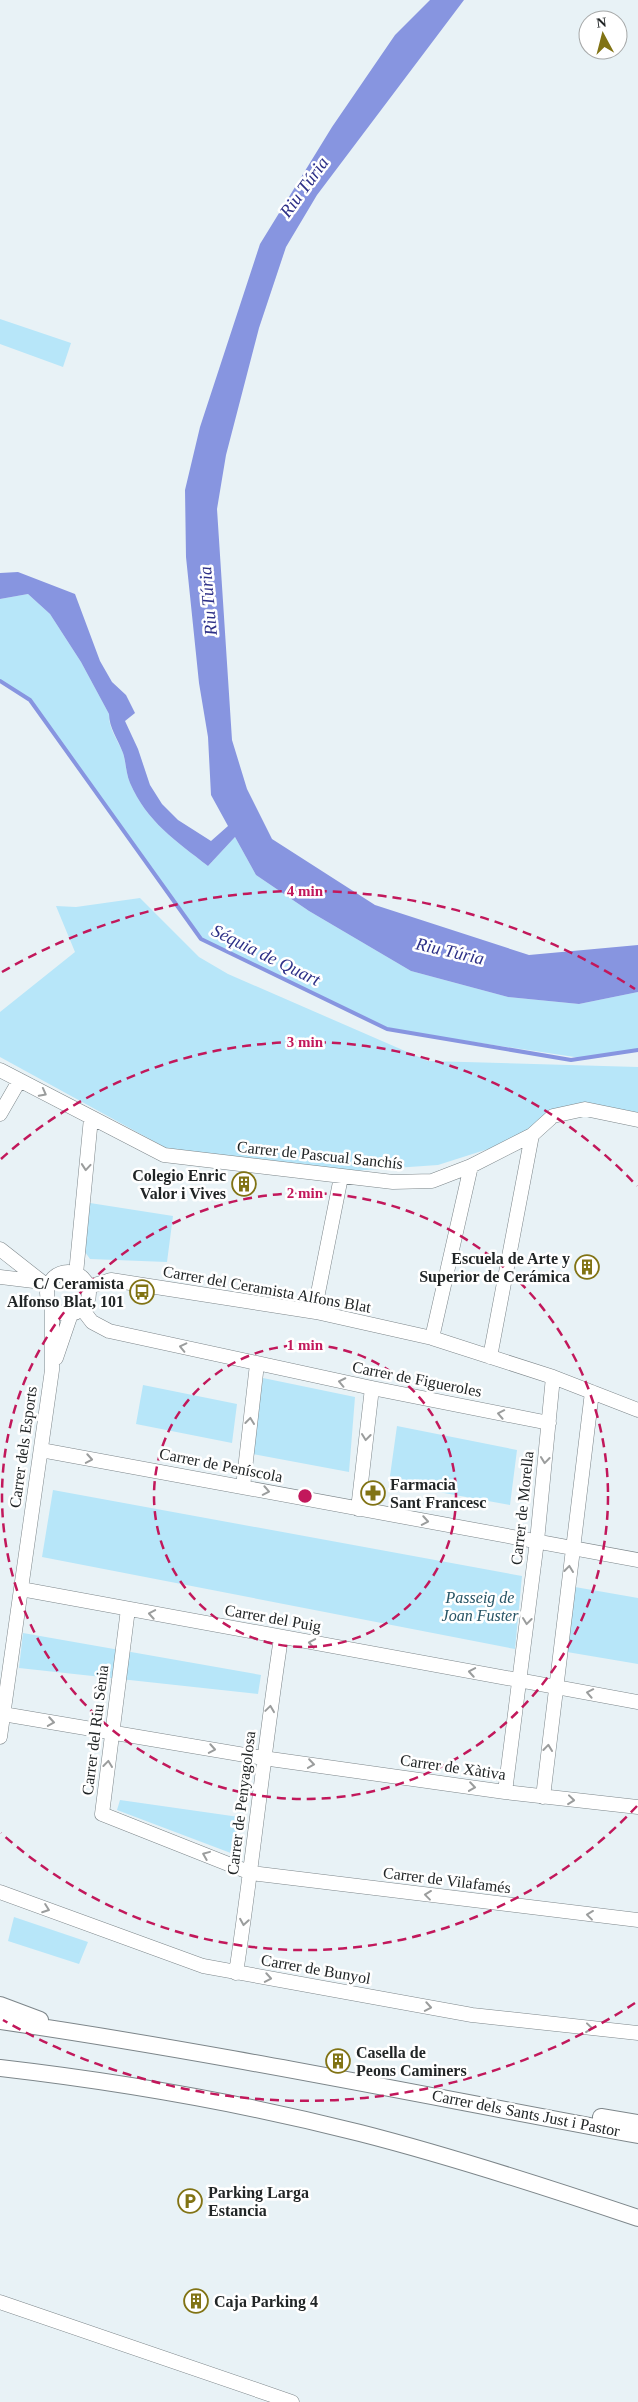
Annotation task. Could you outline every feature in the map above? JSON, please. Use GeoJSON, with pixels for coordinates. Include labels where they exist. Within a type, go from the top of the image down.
{"type":"FeatureCollection","features":[{"type":"Feature","properties":{"kind":"main road"},"geometry":{"type":"LineString","coordinates":[[0,2005],[80,2033]]}},
{"type":"Feature","properties":{"kind":"main road"},"geometry":{"type":"LineString","coordinates":[[0,2021],[80,2033],[422,2094]]}},
{"type":"Feature","properties":{"kind":"main road"},"geometry":{"type":"LineString","coordinates":[[0,2068],[88,2078],[266,2112],[351,2131],[494,2171],[638,2218]]}},
{"type":"Feature","properties":{"kind":"main road","name":"Carrer dels Sants Just i Pastor"},"geometry":{"type":"LineString","coordinates":[[422,2094],[519,2103],[638,2123]]}},
{"type":"Feature","properties":{"kind":"main road","name":"Carrer dels Sants Just i Pastor"},"geometry":{"type":"LineString","coordinates":[[422,2094],[638,2135]]}},
{"type":"Feature","properties":{"kind":"street","name":"Carrer de Pascual Sanchís"},"geometry":{"type":"LineString","coordinates":[[0,1070],[164,1155],[341,1178],[393,1182],[432,1181],[471,1166],[532,1135],[553,1116],[585,1109],[638,1120]]}},
{"type":"Feature","properties":{"kind":"street"},"geometry":{"type":"LineString","coordinates":[[0,1114],[19,1081]]}},
{"type":"Feature","properties":{"kind":"street"},"geometry":{"type":"LineString","coordinates":[[76,1274],[91,1118]]}},
{"type":"Feature","properties":{"kind":"street"},"geometry":{"type":"LineString","coordinates":[[490,1357],[532,1135]]}},
{"type":"Feature","properties":{"kind":"street"},"geometry":{"type":"LineString","coordinates":[[432,1338],[471,1166]]}},
{"type":"Feature","properties":{"kind":"street"},"geometry":{"type":"LineString","coordinates":[[316,1312],[317,1298],[341,1178]]}},
{"type":"Feature","properties":{"kind":"street"},"geometry":{"type":"LineString","coordinates":[[0,1249],[46,1282]]}},
{"type":"Feature","properties":{"kind":"street"},"geometry":{"type":"LineString","coordinates":[[0,1277],[46,1282],[61,1273],[76,1274],[85,1281],[88,1287],[87,1301],[77,1311],[58,1311],[52,1307],[47,1297],[46,1282]]}},
{"type":"Feature","properties":{"kind":"street","name":"Carrer del Ceramista Alfons Blat"},"geometry":{"type":"LineString","coordinates":[[88,1287],[111,1280],[316,1312],[432,1338],[553,1376],[638,1410]]}},
{"type":"Feature","properties":{"kind":"street","name":"Carrer dels Esports"},"geometry":{"type":"LineString","coordinates":[[0,1737],[52,1370],[52,1307]]}},
{"type":"Feature","properties":{"kind":"street","name":"Carrer dels Esports"},"geometry":{"type":"LineString","coordinates":[[52,1370],[77,1311]]}},
{"type":"Feature","properties":{"kind":"street","name":"Carrer de Figueroles"},"geometry":{"type":"LineString","coordinates":[[77,1311],[109,1331],[257,1364],[549,1423]]}},
{"type":"Feature","properties":{"kind":"street"},"geometry":{"type":"LineString","coordinates":[[243,1487],[257,1364]]}},
{"type":"Feature","properties":{"kind":"street","name":"Carrer de Morella"},"geometry":{"type":"LineString","coordinates":[[505,1792],[537,1541],[553,1376]]}},
{"type":"Feature","properties":{"kind":"street"},"geometry":{"type":"LineString","coordinates":[[358,1509],[372,1388]]}},
{"type":"Feature","properties":{"kind":"street"},"geometry":{"type":"LineString","coordinates":[[543,1797],[592,1392]]}},
{"type":"Feature","properties":{"kind":"street","name":"Carrer de Peníscola"},"geometry":{"type":"LineString","coordinates":[[41,1450],[638,1560]]}},
{"type":"Feature","properties":{"kind":"street","name":"Carrer del Puig"},"geometry":{"type":"LineString","coordinates":[[21,1589],[638,1702]]}},
{"type":"Feature","properties":{"kind":"street","name":"Carrer del Riu Sènia"},"geometry":{"type":"LineString","coordinates":[[128,1609],[102,1814],[251,1873]]}},
{"type":"Feature","properties":{"kind":"street","name":"Carrer de Penyagolosa"},"geometry":{"type":"LineString","coordinates":[[236,1973],[251,1873],[263,1758],[281,1638]]}},
{"type":"Feature","properties":{"kind":"street","name":"Carrer de Xàtiva"},"geometry":{"type":"LineString","coordinates":[[3,1714],[263,1758],[543,1797],[638,1807]]}},
{"type":"Feature","properties":{"kind":"street","name":"Carrer de Vilafamés"},"geometry":{"type":"LineString","coordinates":[[251,1873],[638,1920]]}},
{"type":"Feature","properties":{"kind":"street","name":"Carrer de Bunyol"},"geometry":{"type":"LineString","coordinates":[[0,1892],[203,1966],[472,2015],[638,2033]]}},
{"type":"Feature","properties":{"kind":"street"},"geometry":{"type":"LineString","coordinates":[[0,2302],[292,2402]]}},
{"type":"Feature","properties":{"kind":"green space"},"geometry":{"type":"Polygon","coordinates":[[[0,319],[71,343],[63,367],[0,344],[0,319]]]}},
{"type":"Feature","properties":{"kind":"green space"},"geometry":{"type":"Polygon","coordinates":[[[28,594],[50,614],[81,662],[109,714],[112,729],[123,753],[129,780],[137,797],[163,830],[208,866],[235,837],[256,875],[309,911],[411,971],[508,997],[579,1004],[638,992],[638,1050],[581,1058],[387,1029],[201,939],[30,700],[0,681],[0,599],[28,594]]]}},
{"type":"Feature","properties":{"kind":"green space"},"geometry":{"type":"Polygon","coordinates":[[[140,898],[199,957],[228,974],[428,1061],[638,1067],[638,1116],[553,1116],[532,1135],[438,1165],[351,1171],[166,1148],[0,1057],[0,1012],[75,952],[56,906],[76,907],[140,898]]]}},
{"type":"Feature","properties":{"kind":"green space"},"geometry":{"type":"Polygon","coordinates":[[[90,1203],[173,1216],[167,1262],[90,1259],[83,1249],[90,1203]]]}},
{"type":"Feature","properties":{"kind":"green space"},"geometry":{"type":"Polygon","coordinates":[[[263,1378],[355,1397],[349,1472],[252,1454],[263,1378]]]}},
{"type":"Feature","properties":{"kind":"green space"},"geometry":{"type":"Polygon","coordinates":[[[143,1385],[237,1404],[232,1443],[136,1424],[143,1385]]]}},
{"type":"Feature","properties":{"kind":"green space"},"geometry":{"type":"Polygon","coordinates":[[[397,1426],[517,1450],[510,1505],[389,1483],[397,1426]]]}},
{"type":"Feature","properties":{"kind":"green space","name":"Passeig de Joan Fuster"},"geometry":{"type":"Polygon","coordinates":[[[53,1490],[522,1576],[515,1649],[42,1557],[53,1490]]]}},
{"type":"Feature","properties":{"kind":"green space"},"geometry":{"type":"Polygon","coordinates":[[[575,1587],[638,1598],[638,1664],[567,1652],[575,1587]]]}},
{"type":"Feature","properties":{"kind":"green space"},"geometry":{"type":"Polygon","coordinates":[[[23,1633],[261,1675],[258,1694],[19,1668],[23,1633]]]}},
{"type":"Feature","properties":{"kind":"green space"},"geometry":{"type":"Polygon","coordinates":[[[120,1800],[239,1817],[236,1855],[117,1810],[120,1800]]]}},
{"type":"Feature","properties":{"kind":"green space"},"geometry":{"type":"Polygon","coordinates":[[[14,1917],[88,1942],[79,1964],[8,1941],[14,1917]]]}},
{"type":"Feature","properties":{"kind":"water","name":"Riu Túria"},"geometry":{"type":"Polygon","coordinates":[[[430,0],[464,0],[317,195],[286,247],[259,328],[226,455],[217,509],[232,740],[247,789],[272,839],[375,905],[529,955],[638,945],[638,992],[579,1004],[508,997],[411,971],[309,911],[256,875],[235,837],[208,866],[163,830],[137,797],[129,779],[123,753],[112,729],[109,714],[81,662],[50,614],[28,594],[0,599],[0,573],[18,572],[75,594],[100,661],[112,682],[126,695],[135,713],[125,721],[138,749],[150,785],[162,804],[178,820],[211,841],[228,826],[211,795],[208,737],[199,683],[186,557],[185,490],[200,427],[260,244],[332,127],[395,35],[430,0]]]}},
{"type":"Feature","properties":{"kind":"waterway","name":"Séquia de Quart"},"geometry":{"type":"LineString","coordinates":[[0,681],[30,700],[201,939],[387,1029],[571,1060],[638,1050]]}},
{"type":"Feature","properties":{"kind":"place","name":"Colegio Enric Valor i Vives"},"geometry":{"type":"Point","coordinates":[244,1184]}},
{"type":"Feature","properties":{"kind":"place","name":"Escuela de Arte y Superior de Cerámica"},"geometry":{"type":"Point","coordinates":[587,1267]}},
{"type":"Feature","properties":{"kind":"place","name":"C/ Ceramista Alfonso Blat, 101"},"geometry":{"type":"Point","coordinates":[142,1292]}},
{"type":"Feature","properties":{"kind":"place","name":"Farmacia Sant Francesc"},"geometry":{"type":"Point","coordinates":[373,1493]}},
{"type":"Feature","properties":{"kind":"place","name":"Casella de Peons Caminers"},"geometry":{"type":"Point","coordinates":[338,2061]}},
{"type":"Feature","properties":{"kind":"place","name":"Parking Larga Estancia"},"geometry":{"type":"Point","coordinates":[190,2201]}},
{"type":"Feature","properties":{"kind":"place","name":"Caja Parking 4"},"geometry":{"type":"Point","coordinates":[196,2301]}}]}
